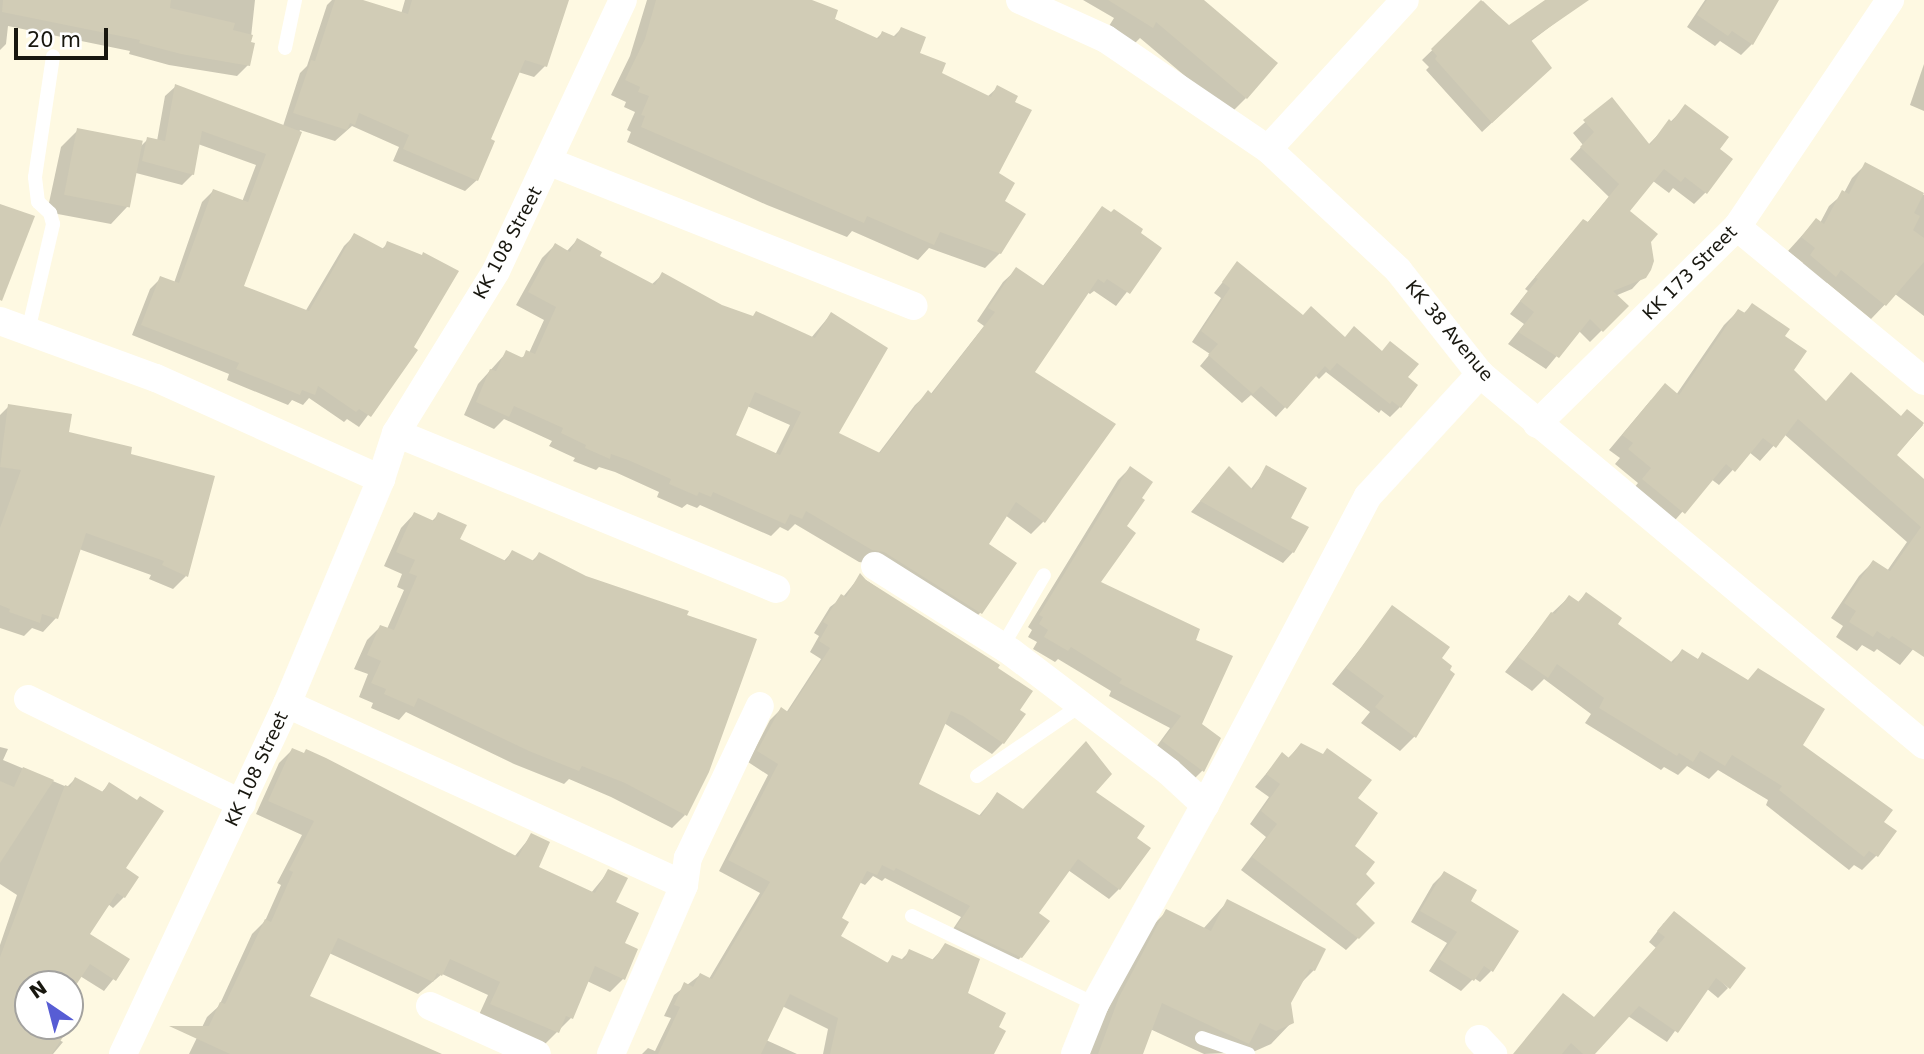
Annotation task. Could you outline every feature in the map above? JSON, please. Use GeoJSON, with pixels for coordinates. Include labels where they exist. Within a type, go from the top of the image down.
{"type":"FeatureCollection","features":[{"type":"Feature","properties":{"kind":"street","name":"KK 108 Street"},"geometry":{"type":"LineString","coordinates":[[123,1054],[287,704],[382,480],[396,433],[496,271],[550,162],[623,0]]}},
{"type":"Feature","properties":{"kind":"street","name":"KK 38 Avenue"},"geometry":{"type":"LineString","coordinates":[[1020,0],[1106,39],[1268,149],[1398,270],[1480,374],[1924,745]]}},
{"type":"Feature","properties":{"kind":"street"},"geometry":{"type":"LineString","coordinates":[[1268,149],[1405,0]]}},
{"type":"Feature","properties":{"kind":"street","name":"KK 173 Street"},"geometry":{"type":"LineString","coordinates":[[1537,424],[1738,227],[1890,0]]}},
{"type":"Feature","properties":{"kind":"street"},"geometry":{"type":"LineString","coordinates":[[550,162],[914,306]]}},
{"type":"Feature","properties":{"kind":"street"},"geometry":{"type":"LineString","coordinates":[[1738,227],[1924,381]]}},
{"type":"Feature","properties":{"kind":"street"},"geometry":{"type":"LineString","coordinates":[[0,321],[156,378],[382,480]]}},
{"type":"Feature","properties":{"kind":"street"},"geometry":{"type":"LineString","coordinates":[[1075,1054],[1095,1004],[1205,805],[1368,496],[1480,374]]}},
{"type":"Feature","properties":{"kind":"street"},"geometry":{"type":"LineString","coordinates":[[396,433],[776,589]]}},
{"type":"Feature","properties":{"kind":"street"},"geometry":{"type":"LineString","coordinates":[[875,566],[1002,647],[1169,772],[1205,805]]}},
{"type":"Feature","properties":{"kind":"street"},"geometry":{"type":"LineString","coordinates":[[28,699],[242,804]]}},
{"type":"Feature","properties":{"kind":"street"},"geometry":{"type":"LineString","coordinates":[[287,704],[684,885]]}},
{"type":"Feature","properties":{"kind":"street"},"geometry":{"type":"LineString","coordinates":[[611,1054],[684,885],[688,858],[760,706]]}},
{"type":"Feature","properties":{"kind":"street"},"geometry":{"type":"LineString","coordinates":[[430,1006],[537,1054]]}},
{"type":"Feature","properties":{"kind":"lane"},"geometry":{"type":"LineString","coordinates":[[285,48],[295,0]]}},
{"type":"Feature","properties":{"kind":"lane"},"geometry":{"type":"LineString","coordinates":[[28,331],[53,224],[50,213],[38,202],[34,177],[53,56]]}},
{"type":"Feature","properties":{"kind":"lane"},"geometry":{"type":"LineString","coordinates":[[1002,647],[1044,575]]}},
{"type":"Feature","properties":{"kind":"lane"},"geometry":{"type":"LineString","coordinates":[[978,776],[1080,705]]}},
{"type":"Feature","properties":{"kind":"lane"},"geometry":{"type":"LineString","coordinates":[[912,916],[1095,1004]]}},
{"type":"Feature","properties":{"kind":"lane"},"geometry":{"type":"LineString","coordinates":[[1202,1038],[1248,1054]]}},
{"type":"Feature","properties":{"kind":"building"},"geometry":{"type":"Polygon","coordinates":[[[3,0],[171,0],[170,8],[235,23],[233,30],[253,35],[251,42],[255,43],[250,66],[181,54],[139,43],[140,40],[2,12],[3,0]]]}},
{"type":"Feature","properties":{"kind":"building"},"geometry":{"type":"Polygon","coordinates":[[[335,0],[363,0],[408,14],[412,0],[569,0],[547,67],[525,60],[491,139],[495,141],[478,181],[403,149],[409,135],[359,113],[355,125],[350,123],[347,130],[293,113],[311,60],[315,61],[335,0]]]}},
{"type":"Feature","properties":{"kind":"building"},"geometry":{"type":"Polygon","coordinates":[[[656,0],[812,0],[838,10],[835,19],[879,39],[882,31],[896,37],[901,27],[926,37],[920,53],[946,63],[942,73],[991,97],[997,85],[1018,96],[1015,102],[1032,110],[999,173],[1015,183],[1005,201],[1026,214],[1001,254],[940,232],[934,245],[867,216],[864,223],[641,127],[645,116],[641,115],[649,96],[638,92],[640,87],[625,80],[645,39],[656,0]]]}},
{"type":"Feature","properties":{"kind":"building"},"geometry":{"type":"Polygon","coordinates":[[[1108,0],[1204,0],[1278,63],[1247,99],[1156,22],[1153,28],[1108,0]]]}},
{"type":"Feature","properties":{"kind":"building"},"geometry":{"type":"Polygon","coordinates":[[[1481,0],[1509,25],[1545,0],[1589,0],[1531,40],[1552,68],[1492,123],[1435,59],[1437,56],[1431,49],[1481,0]]]}},
{"type":"Feature","properties":{"kind":"building"},"geometry":{"type":"Polygon","coordinates":[[[1707,0],[1779,0],[1753,45],[1732,31],[1728,36],[1697,15],[1707,0]]]}},
{"type":"Feature","properties":{"kind":"building"},"geometry":{"type":"Polygon","coordinates":[[[175,84],[302,132],[244,286],[309,311],[354,233],[384,249],[387,241],[422,255],[423,252],[459,271],[414,347],[418,350],[371,417],[359,409],[356,412],[318,386],[315,395],[302,390],[300,395],[236,369],[239,363],[141,325],[160,276],[179,283],[213,189],[248,202],[266,154],[202,131],[194,175],[142,161],[147,137],[165,141],[175,84]]]}},
{"type":"Feature","properties":{"kind":"building"},"geometry":{"type":"Polygon","coordinates":[[[1612,97],[1650,145],[1669,119],[1672,122],[1685,104],[1729,137],[1720,149],[1733,159],[1707,194],[1685,177],[1681,182],[1664,169],[1630,211],[1658,234],[1651,242],[1654,261],[1651,270],[1646,278],[1613,291],[1629,306],[1603,332],[1590,319],[1559,358],[1518,332],[1534,312],[1520,301],[1538,279],[1535,277],[1583,219],[1588,222],[1619,184],[1580,147],[1594,132],[1583,120],[1612,97]]]}},
{"type":"Feature","properties":{"kind":"building"},"geometry":{"type":"Polygon","coordinates":[[[77,128],[143,141],[130,208],[64,195],[77,128]]]}},
{"type":"Feature","properties":{"kind":"building"},"geometry":{"type":"Polygon","coordinates":[[[1865,162],[1924,193],[1914,213],[1920,216],[1913,230],[1924,238],[1924,262],[1886,306],[1841,270],[1836,277],[1810,255],[1815,248],[1801,237],[1816,218],[1824,224],[1842,190],[1849,194],[1865,162]]]}},
{"type":"Feature","properties":{"kind":"building"},"geometry":{"type":"Polygon","coordinates":[[[0,204],[35,216],[2,301],[0,300],[0,204]]]}},
{"type":"Feature","properties":{"kind":"building"},"geometry":{"type":"Polygon","coordinates":[[[1102,206],[1111,212],[1114,209],[1143,229],[1141,233],[1162,248],[1130,294],[1107,279],[1104,283],[1098,279],[1035,372],[1116,424],[1045,523],[1016,502],[989,544],[1017,563],[982,614],[884,552],[872,550],[806,511],[802,519],[790,514],[785,524],[713,492],[711,497],[699,492],[697,496],[669,484],[671,479],[628,460],[611,454],[610,459],[585,448],[586,445],[561,433],[563,428],[514,406],[509,417],[476,402],[490,369],[496,371],[506,350],[523,358],[526,350],[535,354],[556,307],[528,292],[555,243],[570,252],[577,238],[602,252],[600,256],[655,285],[662,272],[722,305],[753,316],[756,311],[815,338],[831,312],[888,348],[839,433],[880,453],[928,390],[932,394],[995,312],[988,308],[1016,267],[1044,286],[1102,206]],[[755,392],[736,435],[780,455],[801,412],[755,392]]]}},
{"type":"Feature","properties":{"kind":"building"},"geometry":{"type":"Polygon","coordinates":[[[1237,261],[1303,315],[1311,306],[1345,337],[1354,326],[1382,351],[1390,341],[1419,364],[1408,377],[1418,385],[1401,408],[1392,401],[1390,404],[1337,363],[1330,371],[1325,366],[1287,409],[1261,386],[1253,394],[1208,355],[1218,344],[1201,331],[1230,288],[1222,282],[1237,261]]]}},
{"type":"Feature","properties":{"kind":"building"},"geometry":{"type":"Polygon","coordinates":[[[1752,303],[1790,329],[1785,336],[1807,351],[1794,370],[1826,401],[1851,372],[1901,416],[1907,409],[1924,423],[1897,455],[1924,479],[1924,657],[1892,636],[1889,639],[1877,631],[1873,637],[1849,622],[1856,611],[1844,603],[1873,560],[1890,571],[1921,527],[1798,419],[1776,448],[1763,438],[1735,472],[1726,464],[1685,514],[1642,479],[1651,468],[1628,449],[1633,443],[1622,435],[1665,383],[1679,395],[1738,309],[1745,313],[1752,303]]]}},
{"type":"Feature","properties":{"kind":"building"},"geometry":{"type":"Polygon","coordinates":[[[8,404],[72,414],[69,432],[132,447],[131,454],[215,476],[188,577],[162,565],[164,561],[86,533],[58,619],[42,614],[40,623],[9,612],[10,609],[0,605],[0,528],[21,470],[0,467],[8,404]]]}},
{"type":"Feature","properties":{"kind":"building"},"geometry":{"type":"Polygon","coordinates":[[[1266,465],[1307,488],[1291,518],[1309,527],[1294,553],[1200,501],[1229,466],[1253,490],[1266,465]]]}},
{"type":"Feature","properties":{"kind":"building"},"geometry":{"type":"Polygon","coordinates":[[[1130,466],[1153,482],[1142,498],[1145,500],[1127,526],[1136,533],[1101,582],[1200,629],[1196,640],[1233,656],[1202,724],[1221,738],[1204,772],[1162,741],[1181,716],[1119,683],[1122,679],[1071,647],[1068,651],[1044,637],[1048,630],[1039,624],[1043,617],[1039,615],[1130,466]]]}},
{"type":"Feature","properties":{"kind":"building"},"geometry":{"type":"Polygon","coordinates":[[[414,512],[434,521],[438,512],[467,525],[460,539],[506,561],[512,550],[534,561],[539,552],[586,576],[689,611],[687,615],[757,639],[709,772],[687,816],[625,783],[582,766],[579,771],[529,751],[418,698],[414,707],[384,694],[386,689],[371,683],[381,661],[367,655],[380,625],[394,630],[417,576],[409,573],[415,560],[396,552],[414,512]]]}},
{"type":"Feature","properties":{"kind":"building"},"geometry":{"type":"Polygon","coordinates":[[[860,573],[866,580],[1000,665],[998,668],[1033,691],[1020,710],[1026,714],[1004,744],[951,711],[919,784],[981,816],[997,792],[1023,809],[1086,741],[1112,774],[1096,792],[1145,826],[1137,838],[1151,848],[1120,890],[1078,859],[1039,913],[1050,921],[1022,958],[956,927],[970,906],[896,868],[894,871],[882,865],[877,875],[867,871],[842,918],[849,922],[841,936],[888,963],[892,955],[904,960],[909,949],[934,960],[945,943],[980,959],[968,993],[1006,1013],[999,1027],[1006,1031],[994,1054],[830,1054],[838,1018],[790,994],[761,1054],[658,1054],[680,1007],[674,1005],[684,982],[693,987],[700,973],[712,979],[770,882],[728,860],[778,764],[757,751],[781,707],[788,712],[830,648],[819,641],[828,625],[823,622],[841,594],[846,597],[860,573]]]}},
{"type":"Feature","properties":{"kind":"building"},"geometry":{"type":"Polygon","coordinates":[[[1586,592],[1622,618],[1618,624],[1673,663],[1682,649],[1698,659],[1702,652],[1748,680],[1758,668],[1825,709],[1803,745],[1893,810],[1884,822],[1897,831],[1878,857],[1869,851],[1864,857],[1779,790],[1782,786],[1732,755],[1725,766],[1700,751],[1693,762],[1679,753],[1677,756],[1599,708],[1604,698],[1557,664],[1548,678],[1518,657],[1551,612],[1555,614],[1569,595],[1579,602],[1586,592]]]}},
{"type":"Feature","properties":{"kind":"building"},"geometry":{"type":"Polygon","coordinates":[[[1392,605],[1450,647],[1442,658],[1452,666],[1450,670],[1455,674],[1416,738],[1375,707],[1384,696],[1346,668],[1392,605]]]}},
{"type":"Feature","properties":{"kind":"building"},"geometry":{"type":"Polygon","coordinates":[[[1301,743],[1323,754],[1327,748],[1372,780],[1358,798],[1378,813],[1355,846],[1375,862],[1366,874],[1375,883],[1356,904],[1375,923],[1359,939],[1252,857],[1277,824],[1261,811],[1280,784],[1266,774],[1282,752],[1289,758],[1301,743]]]}},
{"type":"Feature","properties":{"kind":"building"},"geometry":{"type":"Polygon","coordinates":[[[292,748],[304,753],[306,749],[326,758],[518,857],[531,833],[550,842],[539,867],[595,893],[608,869],[628,878],[616,902],[639,913],[625,943],[638,949],[625,980],[595,966],[573,1019],[566,1016],[559,1033],[490,1004],[500,982],[450,959],[442,976],[437,973],[433,982],[338,938],[310,996],[442,1054],[230,1054],[169,1026],[209,1026],[220,1002],[225,1004],[265,919],[271,922],[293,872],[289,870],[314,821],[268,801],[292,748]]]}},
{"type":"Feature","properties":{"kind":"building"},"geometry":{"type":"Polygon","coordinates":[[[23,767],[54,780],[0,863],[0,781],[14,787],[23,767]]]}},
{"type":"Feature","properties":{"kind":"building"},"geometry":{"type":"Polygon","coordinates":[[[75,777],[103,792],[109,782],[137,800],[140,796],[164,811],[126,868],[139,877],[125,898],[117,893],[90,934],[130,959],[116,981],[90,964],[84,973],[84,970],[14,970],[14,1040],[61,1040],[52,1054],[0,1054],[0,957],[65,785],[70,787],[75,777]]]}},
{"type":"Feature","properties":{"kind":"building"},"geometry":{"type":"Polygon","coordinates":[[[1444,871],[1477,890],[1471,901],[1519,931],[1493,972],[1484,966],[1474,981],[1439,959],[1457,932],[1420,911],[1444,871]]]}},
{"type":"Feature","properties":{"kind":"building"},"geometry":{"type":"Polygon","coordinates":[[[1227,899],[1326,949],[1315,971],[1310,969],[1291,1003],[1294,1023],[1276,1031],[1260,1023],[1249,1044],[1162,1003],[1143,1054],[1098,1054],[1119,997],[1166,909],[1211,931],[1227,899]]]}},
{"type":"Feature","properties":{"kind":"building"},"geometry":{"type":"Polygon","coordinates":[[[1674,911],[1746,968],[1730,989],[1716,978],[1678,1033],[1639,1006],[1595,1054],[1583,1054],[1571,1043],[1562,1054],[1513,1054],[1563,993],[1594,1017],[1665,937],[1657,931],[1674,911]]]}}]}
